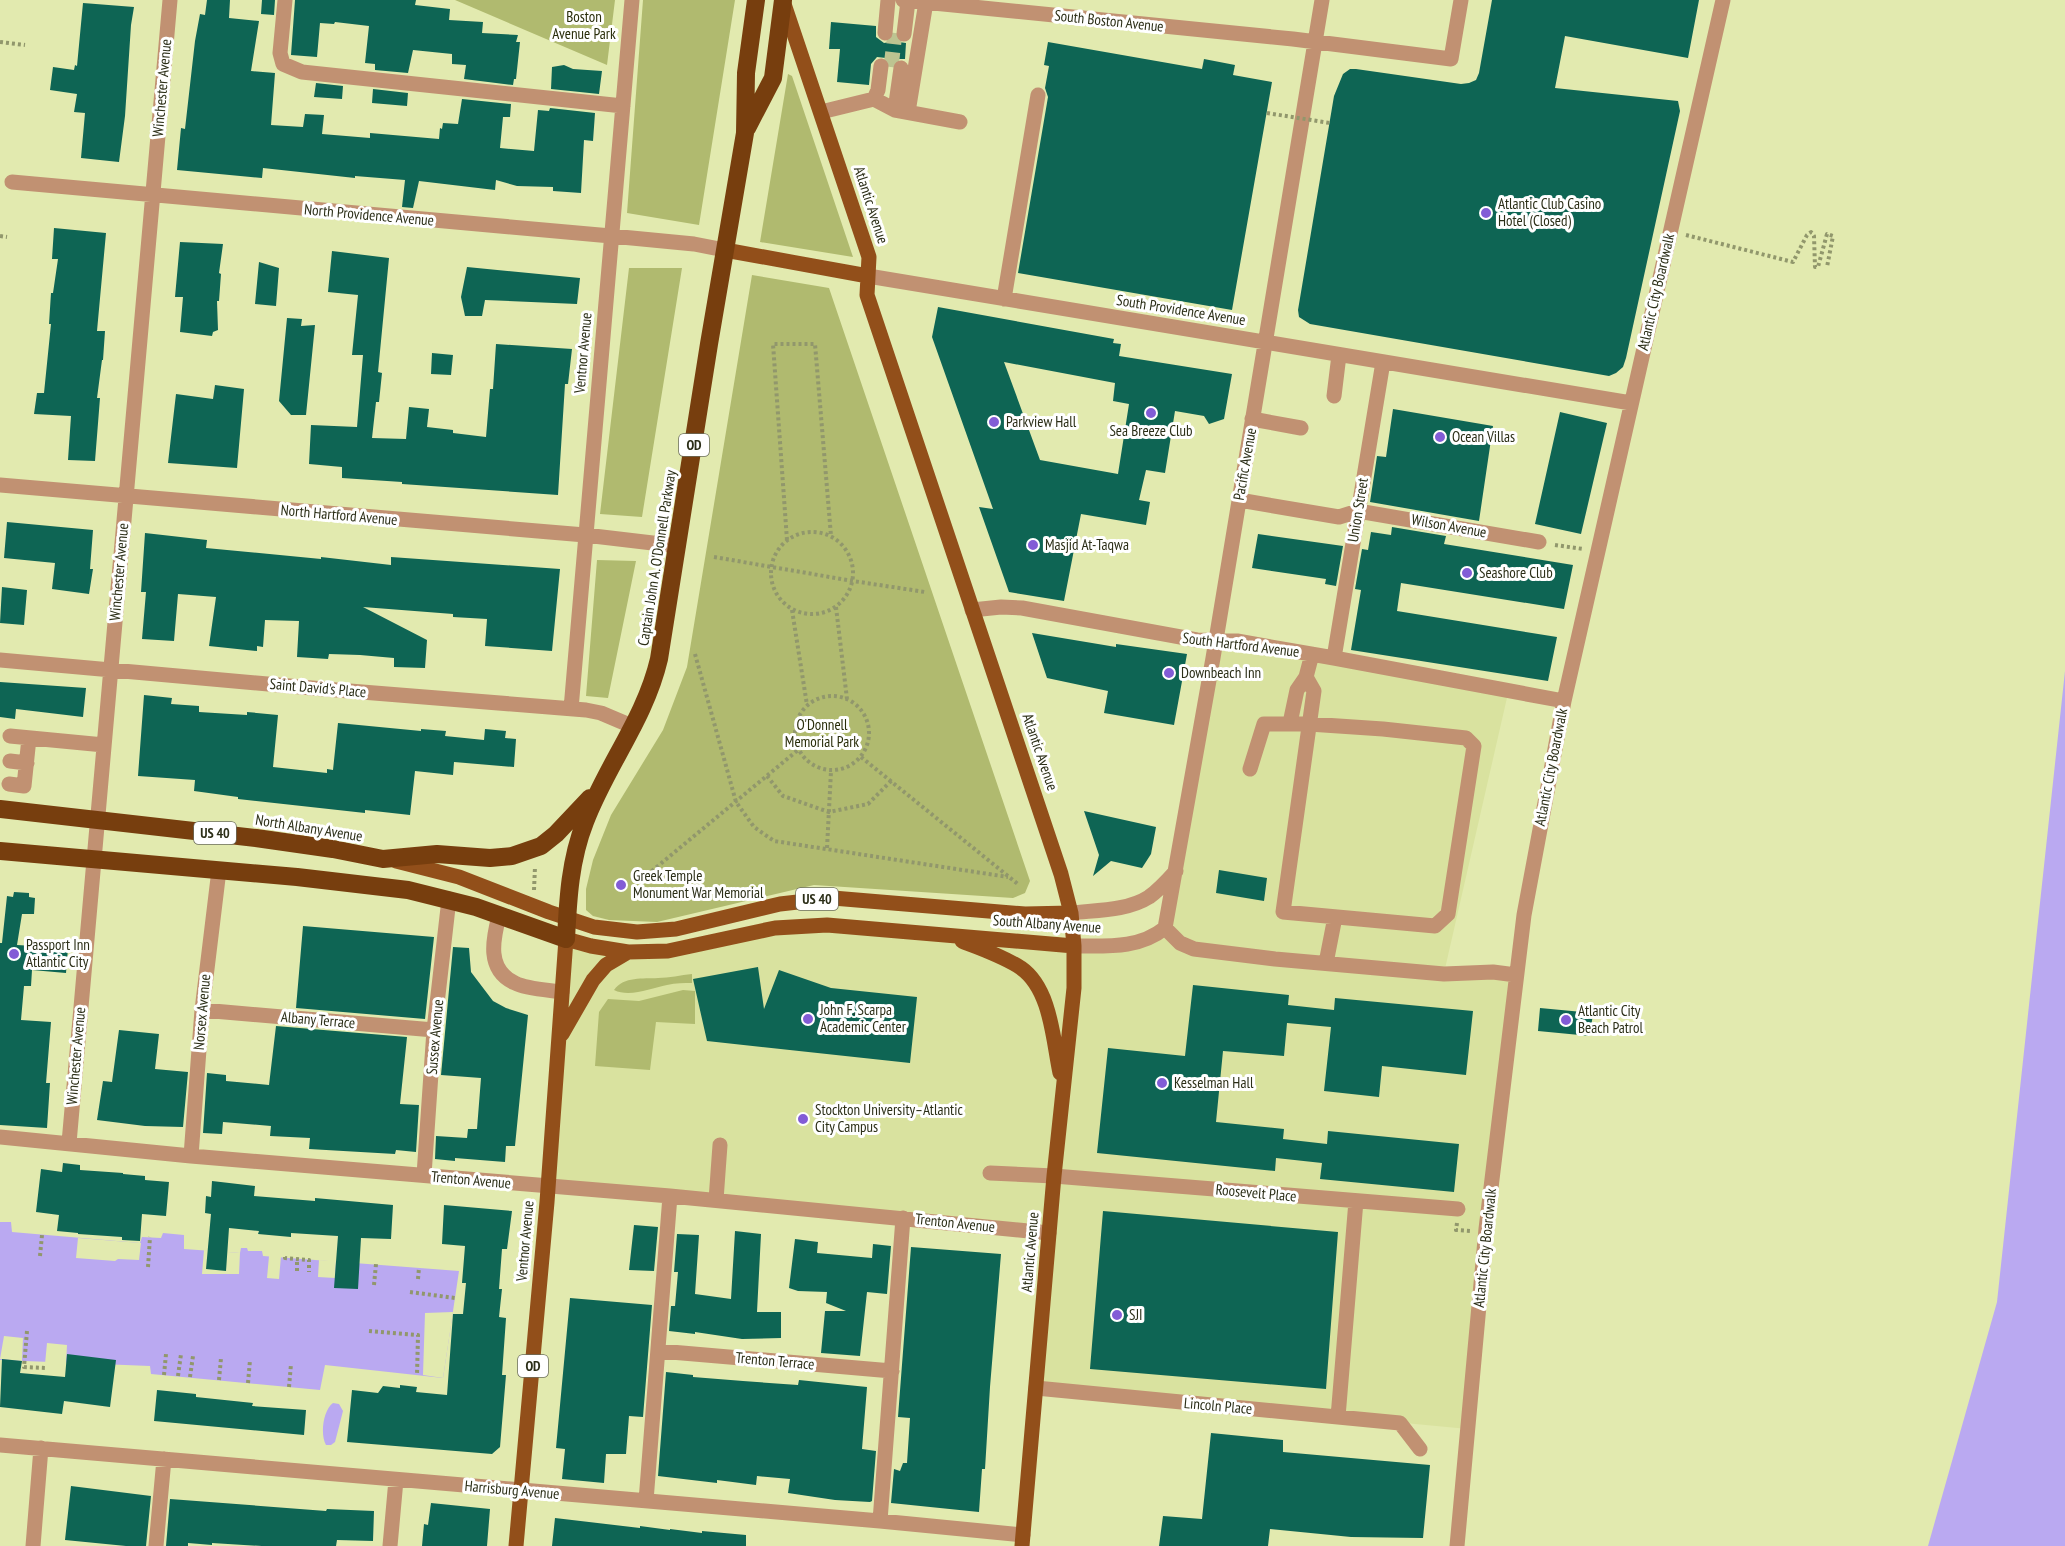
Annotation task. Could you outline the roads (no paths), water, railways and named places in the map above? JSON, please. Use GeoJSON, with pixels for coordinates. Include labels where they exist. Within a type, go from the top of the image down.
{"type":"FeatureCollection","features":[{"type":"Feature","properties":{"kind":"highway","name":"Captain John A. O'Donnell Parkway"},"geometry":{"type":"LineString","coordinates":[[566,939],[569,888],[575,851],[585,819],[634,727],[655,677],[745,133],[746,73],[756,0]]}},
{"type":"Feature","properties":{"kind":"highway","name":"Captain John A. O'Donnell Parkway"},"geometry":{"type":"LineString","coordinates":[[745,133],[773,78],[783,1]]}},
{"type":"Feature","properties":{"kind":"highway"},"geometry":{"type":"LineString","coordinates":[[383,859],[437,854],[501,858],[533,850],[556,834],[601,786]]}},
{"type":"Feature","properties":{"kind":"highway","name":"North Albany Avenue"},"geometry":{"type":"LineString","coordinates":[[0,809],[97,818],[256,838],[383,859]]}},
{"type":"Feature","properties":{"kind":"highway","name":"US 40"},"geometry":{"type":"LineString","coordinates":[[0,851],[297,877],[408,890],[449,899],[566,939]]}},
{"type":"Feature","properties":{"kind":"main road","name":"Atlantic Avenue"},"geometry":{"type":"LineString","coordinates":[[783,1],[869,258],[867,294],[1061,874],[1071,913],[1074,988],[1054,1176],[1023,1541]]}},
{"type":"Feature","properties":{"kind":"main road","name":"South Providence Avenue"},"geometry":{"type":"LineString","coordinates":[[725,250],[868,276]]}},
{"type":"Feature","properties":{"kind":"main road","name":"North Albany Avenue"},"geometry":{"type":"LineString","coordinates":[[383,859],[459,877],[567,918]]}},
{"type":"Feature","properties":{"kind":"main road","name":"South Albany Avenue"},"geometry":{"type":"LineString","coordinates":[[567,918],[594,927],[657,931],[698,925],[780,904],[833,898],[1025,914],[1071,913]]}},
{"type":"Feature","properties":{"kind":"main road","name":"South Albany Avenue"},"geometry":{"type":"LineString","coordinates":[[566,939],[628,952],[668,951],[775,928],[807,925],[850,926],[1074,946]]}},
{"type":"Feature","properties":{"kind":"main road"},"geometry":{"type":"LineString","coordinates":[[950,935],[1020,968],[1037,985],[1047,1006],[1063,1088]]}},
{"type":"Feature","properties":{"kind":"main road","name":"Ventnor Avenue"},"geometry":{"type":"LineString","coordinates":[[516,1546],[548,1186],[566,939]]}},
{"type":"Feature","properties":{"kind":"main road"},"geometry":{"type":"LineString","coordinates":[[559,1039],[593,980],[606,965],[628,952]]}},
{"type":"Feature","properties":{"kind":"street","name":"Winchester Avenue"},"geometry":{"type":"LineString","coordinates":[[69,1143],[170,0]]}},
{"type":"Feature","properties":{"kind":"street"},"geometry":{"type":"LineString","coordinates":[[285,0],[280,52],[283,64],[302,72],[623,106]]}},
{"type":"Feature","properties":{"kind":"street","name":"Ventnor Avenue"},"geometry":{"type":"LineString","coordinates":[[571,709],[632,0]]}},
{"type":"Feature","properties":{"kind":"street"},"geometry":{"type":"LineString","coordinates":[[888,0],[895,33]]}},
{"type":"Feature","properties":{"kind":"street"},"geometry":{"type":"LineString","coordinates":[[895,33],[898,0]]}},
{"type":"Feature","properties":{"kind":"street","name":"South Boston Avenue"},"geometry":{"type":"LineString","coordinates":[[903,0],[1315,42],[1451,60],[1461,0]]}},
{"type":"Feature","properties":{"kind":"street"},"geometry":{"type":"LineString","coordinates":[[895,33],[908,0]]}},
{"type":"Feature","properties":{"kind":"street","name":"Pacific Avenue"},"geometry":{"type":"LineString","coordinates":[[1165,928],[1322,0]]}},
{"type":"Feature","properties":{"kind":"street","name":"Atlantic City Boardwalk"},"geometry":{"type":"LineString","coordinates":[[1457,1546],[1486,1229],[1524,915],[1564,701],[1596,552],[1723,0]]}},
{"type":"Feature","properties":{"kind":"street"},"geometry":{"type":"LineString","coordinates":[[890,106],[926,2]]}},
{"type":"Feature","properties":{"kind":"street"},"geometry":{"type":"LineString","coordinates":[[891,67],[890,106],[878,90],[891,67]]}},
{"type":"Feature","properties":{"kind":"street"},"geometry":{"type":"LineString","coordinates":[[1004,298],[1038,95]]}},
{"type":"Feature","properties":{"kind":"street"},"geometry":{"type":"LineString","coordinates":[[821,112],[890,106],[960,122]]}},
{"type":"Feature","properties":{"kind":"street","name":"North Providence Avenue"},"geometry":{"type":"LineString","coordinates":[[12,182],[611,236],[694,244],[725,250]]}},
{"type":"Feature","properties":{"kind":"street","name":"South Providence Avenue"},"geometry":{"type":"LineString","coordinates":[[868,276],[1630,403]]}},
{"type":"Feature","properties":{"kind":"street"},"geometry":{"type":"LineString","coordinates":[[1334,396],[1339,355]]}},
{"type":"Feature","properties":{"kind":"street","name":"Union Street"},"geometry":{"type":"LineString","coordinates":[[1334,657],[1383,362]]}},
{"type":"Feature","properties":{"kind":"street"},"geometry":{"type":"LineString","coordinates":[[1252,419],[1301,428]]}},
{"type":"Feature","properties":{"kind":"street","name":"North Hartford Avenue"},"geometry":{"type":"LineString","coordinates":[[0,485],[678,546]]}},
{"type":"Feature","properties":{"kind":"street","name":"Wilson Avenue"},"geometry":{"type":"LineString","coordinates":[[1239,500],[1339,517],[1358,511],[1539,542]]}},
{"type":"Feature","properties":{"kind":"street","name":"South Hartford Avenue"},"geometry":{"type":"LineString","coordinates":[[972,610],[1001,607],[1022,608],[1185,638],[1237,642],[1334,657],[1564,701]]}},
{"type":"Feature","properties":{"kind":"street"},"geometry":{"type":"LineString","coordinates":[[1290,723],[1296,690],[1306,677],[1311,654]]}},
{"type":"Feature","properties":{"kind":"street","name":"Saint David's Place"},"geometry":{"type":"LineString","coordinates":[[0,660],[571,709],[602,713],[634,727]]}},
{"type":"Feature","properties":{"kind":"street"},"geometry":{"type":"LineString","coordinates":[[1250,769],[1264,724],[1309,724],[1466,738],[1474,746],[1448,914],[1436,926],[1283,912],[1309,724],[1314,692],[1306,677]]}},
{"type":"Feature","properties":{"kind":"street"},"geometry":{"type":"LineString","coordinates":[[10,736],[104,745]]}},
{"type":"Feature","properties":{"kind":"street"},"geometry":{"type":"LineString","coordinates":[[9,784],[24,786],[29,738]]}},
{"type":"Feature","properties":{"kind":"street"},"geometry":{"type":"LineString","coordinates":[[10,761],[27,763]]}},
{"type":"Feature","properties":{"kind":"street","name":"Norsex Avenue"},"geometry":{"type":"LineString","coordinates":[[190,1156],[202,1010],[219,870]]}},
{"type":"Feature","properties":{"kind":"street","name":"South Albany Avenue"},"geometry":{"type":"LineString","coordinates":[[1071,913],[1121,907],[1139,902],[1155,892],[1176,872]]}},
{"type":"Feature","properties":{"kind":"street","name":"Sussex Avenue"},"geometry":{"type":"LineString","coordinates":[[424,1175],[434,1030],[449,899]]}},
{"type":"Feature","properties":{"kind":"street"},"geometry":{"type":"LineString","coordinates":[[499,915],[492,945],[495,962],[503,974],[514,983],[562,992]]}},
{"type":"Feature","properties":{"kind":"street"},"geometry":{"type":"LineString","coordinates":[[1326,963],[1335,917]]}},
{"type":"Feature","properties":{"kind":"street"},"geometry":{"type":"LineString","coordinates":[[1165,928],[1180,943],[1194,949],[1275,959],[1444,974],[1493,972],[1516,975]]}},
{"type":"Feature","properties":{"kind":"street","name":"South Albany Avenue"},"geometry":{"type":"LineString","coordinates":[[1074,946],[1134,944],[1156,935],[1165,928]]}},
{"type":"Feature","properties":{"kind":"street","name":"Albany Terrace"},"geometry":{"type":"LineString","coordinates":[[202,1010],[434,1030]]}},
{"type":"Feature","properties":{"kind":"street","name":"Trenton Avenue"},"geometry":{"type":"LineString","coordinates":[[0,1137],[190,1156],[716,1200],[1049,1233]]}},
{"type":"Feature","properties":{"kind":"street"},"geometry":{"type":"LineString","coordinates":[[716,1200],[720,1145]]}},
{"type":"Feature","properties":{"kind":"street","name":"Roosevelt Place"},"geometry":{"type":"LineString","coordinates":[[990,1173],[1054,1176],[1458,1209]]}},
{"type":"Feature","properties":{"kind":"street"},"geometry":{"type":"LineString","coordinates":[[646,1501],[670,1196]]}},
{"type":"Feature","properties":{"kind":"street"},"geometry":{"type":"LineString","coordinates":[[1338,1417],[1356,1201]]}},
{"type":"Feature","properties":{"kind":"street"},"geometry":{"type":"LineString","coordinates":[[880,1521],[903,1218]]}},
{"type":"Feature","properties":{"kind":"street","name":"Trenton Terrace"},"geometry":{"type":"LineString","coordinates":[[659,1351],[892,1371]]}},
{"type":"Feature","properties":{"kind":"street","name":"Lincoln Place"},"geometry":{"type":"LineString","coordinates":[[1036,1388],[1400,1423],[1420,1449]]}},
{"type":"Feature","properties":{"kind":"street","name":"Harrisburg Avenue"},"geometry":{"type":"LineString","coordinates":[[0,1445],[880,1521],[1023,1541]]}},
{"type":"Feature","properties":{"kind":"street"},"geometry":{"type":"LineString","coordinates":[[33,1546],[41,1449]]}},
{"type":"Feature","properties":{"kind":"street"},"geometry":{"type":"LineString","coordinates":[[156,1546],[164,1459]]}},
{"type":"Feature","properties":{"kind":"street"},"geometry":{"type":"LineString","coordinates":[[390,1546],[396,1480]]}},
{"type":"Feature","properties":{"kind":"tunnel"},"geometry":{"type":"LineString","coordinates":[[891,67],[895,33]]}},
{"type":"Feature","properties":{"kind":"place","name":"Atlantic Club Casino Hotel (Closed)"},"geometry":{"type":"Point","coordinates":[1486,213]}},
{"type":"Feature","properties":{"kind":"place","name":"Sea Breeze Club"},"geometry":{"type":"Point","coordinates":[1151,413]}},
{"type":"Feature","properties":{"kind":"place","name":"Parkview Hall"},"geometry":{"type":"Point","coordinates":[994,422]}},
{"type":"Feature","properties":{"kind":"place","name":"Ocean Villas"},"geometry":{"type":"Point","coordinates":[1440,437]}},
{"type":"Feature","properties":{"kind":"place","name":"Masjid At-Taqwa"},"geometry":{"type":"Point","coordinates":[1033,545]}},
{"type":"Feature","properties":{"kind":"place","name":"Seashore Club"},"geometry":{"type":"Point","coordinates":[1467,573]}},
{"type":"Feature","properties":{"kind":"place","name":"Downbeach Inn"},"geometry":{"type":"Point","coordinates":[1169,673]}},
{"type":"Feature","properties":{"kind":"place","name":"Greek Temple Monument War Memorial"},"geometry":{"type":"Point","coordinates":[621,885]}},
{"type":"Feature","properties":{"kind":"place","name":"Passport Inn Atlantic City"},"geometry":{"type":"Point","coordinates":[14,954]}},
{"type":"Feature","properties":{"kind":"place","name":"John F. Scarpa Academic Center"},"geometry":{"type":"Point","coordinates":[808,1019]}},
{"type":"Feature","properties":{"kind":"place","name":"Atlantic City Beach Patrol"},"geometry":{"type":"Point","coordinates":[1566,1020]}},
{"type":"Feature","properties":{"kind":"place","name":"Kesselman Hall"},"geometry":{"type":"Point","coordinates":[1162,1083]}},
{"type":"Feature","properties":{"kind":"place","name":"Stockton University–Atlantic City Campus"},"geometry":{"type":"Point","coordinates":[803,1119]}},
{"type":"Feature","properties":{"kind":"place","name":"SJI"},"geometry":{"type":"Point","coordinates":[1117,1315]}},
{"type":"Feature","properties":{"kind":"park label","name":"Boston Avenue Park"},"geometry":{"type":"Point","coordinates":[584,26]}},
{"type":"Feature","properties":{"kind":"park label","name":"O'Donnell Memorial Park"},"geometry":{"type":"Point","coordinates":[822,734]}}]}
